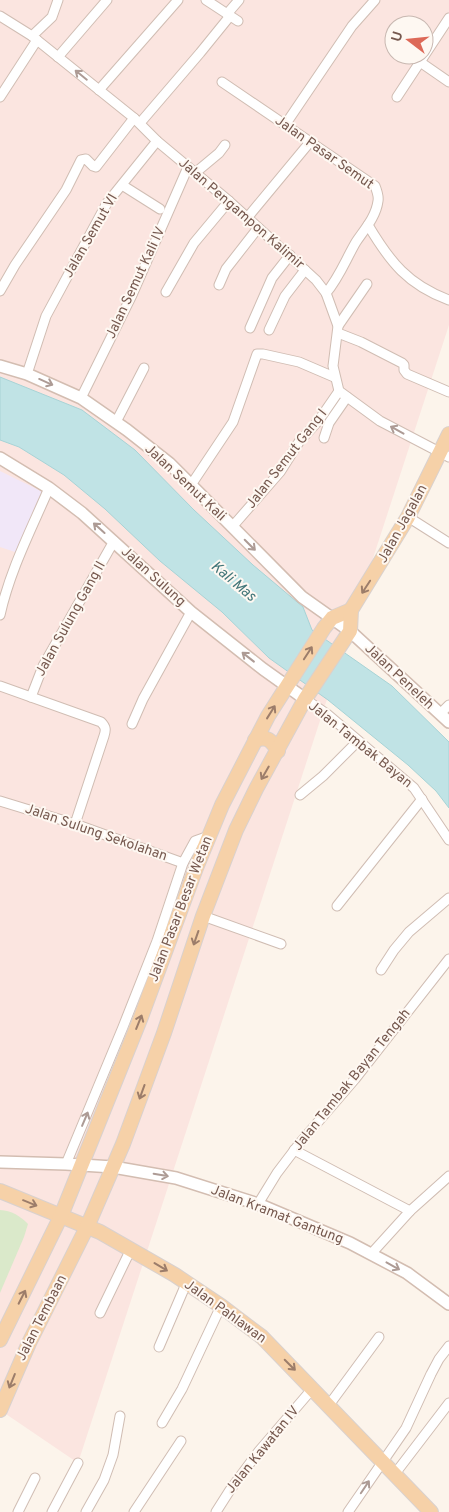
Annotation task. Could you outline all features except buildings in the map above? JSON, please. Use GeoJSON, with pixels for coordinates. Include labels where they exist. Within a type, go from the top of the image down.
{"type":"FeatureCollection","features":[{"type":"Feature","properties":{"kind":"main road","name":"Jalan Jagalan"},"geometry":{"type":"LineString","coordinates":[[350,631],[351,610],[445,455],[449,434]]}},
{"type":"Feature","properties":{"kind":"main road"},"geometry":{"type":"LineString","coordinates":[[328,623],[351,610]]}},
{"type":"Feature","properties":{"kind":"main road","name":"Jalan Pasar Besar Wetan"},"geometry":{"type":"LineString","coordinates":[[61,1216],[82,1165],[144,989],[222,805],[268,716],[328,623]]}},
{"type":"Feature","properties":{"kind":"main road","name":"Jalan Pasar Besar Wetan"},"geometry":{"type":"LineString","coordinates":[[87,1227],[113,1167],[164,1033],[236,830],[256,789],[308,694],[350,631]]}},
{"type":"Feature","properties":{"kind":"main road"},"geometry":{"type":"LineString","coordinates":[[255,740],[269,739],[278,751]]}},
{"type":"Feature","properties":{"kind":"main road","name":"Jalan Pahlawan"},"geometry":{"type":"LineString","coordinates":[[0,1190],[87,1227],[131,1249],[221,1306],[262,1337],[431,1512]]}},
{"type":"Feature","properties":{"kind":"main road","name":"Jalan Tembaan"},"geometry":{"type":"LineString","coordinates":[[0,1340],[61,1216]]}},
{"type":"Feature","properties":{"kind":"main road","name":"Jalan Tembaan"},"geometry":{"type":"LineString","coordinates":[[0,1410],[26,1351],[87,1227]]}},
{"type":"Feature","properties":{"kind":"street"},"geometry":{"type":"LineString","coordinates":[[0,96],[35,38],[52,17],[58,0]]}},
{"type":"Feature","properties":{"kind":"street"},"geometry":{"type":"LineString","coordinates":[[58,57],[107,0]]}},
{"type":"Feature","properties":{"kind":"street"},"geometry":{"type":"LineString","coordinates":[[99,90],[178,0]]}},
{"type":"Feature","properties":{"kind":"street"},"geometry":{"type":"LineString","coordinates":[[206,0],[232,17]]}},
{"type":"Feature","properties":{"kind":"street"},"geometry":{"type":"LineString","coordinates":[[0,291],[15,265],[66,190],[81,160],[84,159],[96,167],[232,17],[239,0]]}},
{"type":"Feature","properties":{"kind":"street"},"geometry":{"type":"LineString","coordinates":[[285,125],[352,26],[375,0]]}},
{"type":"Feature","properties":{"kind":"street","name":"Jalan Pengampon Kalimir"},"geometry":{"type":"LineString","coordinates":[[0,16],[35,38],[137,121],[157,141],[290,255],[326,292],[338,330],[332,366],[339,391]]}},
{"type":"Feature","properties":{"kind":"street"},"geometry":{"type":"LineString","coordinates":[[434,41],[449,18]]}},
{"type":"Feature","properties":{"kind":"street"},"geometry":{"type":"LineString","coordinates":[[397,97],[418,65]]}},
{"type":"Feature","properties":{"kind":"street"},"geometry":{"type":"LineString","coordinates":[[424,65],[449,82]]}},
{"type":"Feature","properties":{"kind":"street","name":"Jalan Pasar Semut"},"geometry":{"type":"LineString","coordinates":[[222,82],[375,186],[378,192],[378,201],[368,225],[357,240],[332,286],[326,292]]}},
{"type":"Feature","properties":{"kind":"street","name":"Jalan Semut VI"},"geometry":{"type":"LineString","coordinates":[[27,374],[46,316],[107,203],[157,141]]}},
{"type":"Feature","properties":{"kind":"street"},"geometry":{"type":"LineString","coordinates":[[247,218],[310,142]]}},
{"type":"Feature","properties":{"kind":"street"},"geometry":{"type":"LineString","coordinates":[[195,173],[219,153],[225,145]]}},
{"type":"Feature","properties":{"kind":"street","name":"Jalan Semut Kali IV"},"geometry":{"type":"LineString","coordinates":[[81,398],[132,296],[188,167]]}},
{"type":"Feature","properties":{"kind":"street"},"geometry":{"type":"LineString","coordinates":[[122,185],[160,209]]}},
{"type":"Feature","properties":{"kind":"street"},"geometry":{"type":"LineString","coordinates":[[166,292],[194,243],[229,201]]}},
{"type":"Feature","properties":{"kind":"street"},"geometry":{"type":"LineString","coordinates":[[368,225],[378,242],[403,273],[421,288],[449,300]]}},
{"type":"Feature","properties":{"kind":"street"},"geometry":{"type":"LineString","coordinates":[[219,285],[226,269],[258,228]]}},
{"type":"Feature","properties":{"kind":"street"},"geometry":{"type":"LineString","coordinates":[[250,328],[272,278],[290,255]]}},
{"type":"Feature","properties":{"kind":"street"},"geometry":{"type":"LineString","coordinates":[[269,330],[285,296],[305,270]]}},
{"type":"Feature","properties":{"kind":"street"},"geometry":{"type":"LineString","coordinates":[[366,284],[338,330],[402,363],[405,373],[449,392]]}},
{"type":"Feature","properties":{"kind":"street"},"geometry":{"type":"LineString","coordinates":[[191,485],[233,422],[256,356],[263,354],[299,362],[334,377]]}},
{"type":"Feature","properties":{"kind":"street","name":"Jalan Semut Kali"},"geometry":{"type":"LineString","coordinates":[[0,366],[27,374],[81,398],[116,422],[169,463],[328,623],[350,631]]}},
{"type":"Feature","properties":{"kind":"street"},"geometry":{"type":"LineString","coordinates":[[116,422],[144,368]]}},
{"type":"Feature","properties":{"kind":"street"},"geometry":{"type":"LineString","coordinates":[[339,391],[380,421],[445,455]]}},
{"type":"Feature","properties":{"kind":"street","name":"Jalan Semut Gang I"},"geometry":{"type":"LineString","coordinates":[[232,527],[276,478],[299,442],[319,420],[339,391]]}},
{"type":"Feature","properties":{"kind":"street"},"geometry":{"type":"LineString","coordinates":[[324,438],[329,423],[347,397]]}},
{"type":"Feature","properties":{"kind":"street","name":"Jalan Sulung"},"geometry":{"type":"LineString","coordinates":[[0,458],[49,488],[82,513],[191,612],[308,694]]}},
{"type":"Feature","properties":{"kind":"street"},"geometry":{"type":"LineString","coordinates":[[0,615],[5,594],[23,547],[49,488]]}},
{"type":"Feature","properties":{"kind":"street"},"geometry":{"type":"LineString","coordinates":[[408,517],[449,543]]}},
{"type":"Feature","properties":{"kind":"street","name":"Jalan Sulung Gang II"},"geometry":{"type":"LineString","coordinates":[[31,697],[43,666],[114,541]]}},
{"type":"Feature","properties":{"kind":"street"},"geometry":{"type":"LineString","coordinates":[[132,724],[143,699],[191,612]]}},
{"type":"Feature","properties":{"kind":"street","name":"Jalan Peneleh"},"geometry":{"type":"LineString","coordinates":[[350,631],[445,718]]}},
{"type":"Feature","properties":{"kind":"street"},"geometry":{"type":"LineString","coordinates":[[0,686],[101,722],[105,728],[90,782],[75,824]]}},
{"type":"Feature","properties":{"kind":"street","name":"Jalan Tambak Bayan"},"geometry":{"type":"LineString","coordinates":[[308,694],[327,714],[409,783],[449,840]]}},
{"type":"Feature","properties":{"kind":"street"},"geometry":{"type":"LineString","coordinates":[[445,718],[449,705]]}},
{"type":"Feature","properties":{"kind":"street"},"geometry":{"type":"LineString","coordinates":[[300,795],[323,776],[358,740]]}},
{"type":"Feature","properties":{"kind":"street"},"geometry":{"type":"LineString","coordinates":[[337,906],[422,799]]}},
{"type":"Feature","properties":{"kind":"street","name":"Jalan Sulung Sekolahan"},"geometry":{"type":"LineString","coordinates":[[0,801],[75,824],[184,863],[196,841],[209,836]]}},
{"type":"Feature","properties":{"kind":"street"},"geometry":{"type":"LineString","coordinates":[[66,1164],[144,989],[184,863]]}},
{"type":"Feature","properties":{"kind":"street"},"geometry":{"type":"LineString","coordinates":[[380,970],[409,932],[449,898]]}},
{"type":"Feature","properties":{"kind":"street"},"geometry":{"type":"LineString","coordinates":[[204,916],[281,944]]}},
{"type":"Feature","properties":{"kind":"street","name":"Jalan Tambak Bayan Tengah"},"geometry":{"type":"LineString","coordinates":[[258,1204],[294,1150],[356,1078],[449,959]]}},
{"type":"Feature","properties":{"kind":"street"},"geometry":{"type":"LineString","coordinates":[[294,1150],[410,1211]]}},
{"type":"Feature","properties":{"kind":"street","name":"Jalan Kramat Gantung"},"geometry":{"type":"LineString","coordinates":[[0,1162],[113,1167],[176,1178],[258,1204],[350,1243],[407,1273],[449,1304]]}},
{"type":"Feature","properties":{"kind":"street"},"geometry":{"type":"LineString","coordinates":[[371,1254],[410,1211],[449,1176]]}},
{"type":"Feature","properties":{"kind":"street"},"geometry":{"type":"LineString","coordinates":[[100,1313],[131,1249]]}},
{"type":"Feature","properties":{"kind":"street"},"geometry":{"type":"LineString","coordinates":[[159,1347],[186,1284]]}},
{"type":"Feature","properties":{"kind":"street"},"geometry":{"type":"LineString","coordinates":[[162,1423],[182,1389],[221,1306]]}},
{"type":"Feature","properties":{"kind":"street"},"geometry":{"type":"LineString","coordinates":[[328,1405],[379,1337]]}},
{"type":"Feature","properties":{"kind":"street"},"geometry":{"type":"LineString","coordinates":[[348,1512],[382,1462],[390,1454],[406,1428],[431,1374],[449,1346]]}},
{"type":"Feature","properties":{"kind":"street","name":"Jalan Kawatan IV"},"geometry":{"type":"LineString","coordinates":[[216,1512],[259,1451],[313,1388]]}},
{"type":"Feature","properties":{"kind":"street"},"geometry":{"type":"LineString","coordinates":[[394,1475],[449,1403]]}},
{"type":"Feature","properties":{"kind":"street"},"geometry":{"type":"LineString","coordinates":[[86,1512],[107,1472],[113,1455],[120,1416]]}},
{"type":"Feature","properties":{"kind":"street"},"geometry":{"type":"LineString","coordinates":[[134,1512],[181,1442]]}},
{"type":"Feature","properties":{"kind":"street"},"geometry":{"type":"LineString","coordinates":[[52,1512],[78,1463]]}},
{"type":"Feature","properties":{"kind":"street"},"geometry":{"type":"LineString","coordinates":[[18,1512],[35,1478]]}},
{"type":"Feature","properties":{"kind":"shaded area"},"geometry":{"type":"Polygon","coordinates":[[[0,0],[449,0],[449,325],[78,1463],[0,1410],[0,0]]]}},
{"type":"Feature","properties":{"kind":"shaded area"},"geometry":{"type":"Polygon","coordinates":[[[0,471],[45,493],[18,553],[0,547],[0,471]]]}},
{"type":"Feature","properties":{"kind":"green space"},"geometry":{"type":"Polygon","coordinates":[[[0,1210],[15,1214],[28,1224],[0,1293],[0,1210]]]}},
{"type":"Feature","properties":{"kind":"water","name":"Kali Mas"},"geometry":{"type":"Polygon","coordinates":[[[0,377],[82,410],[135,450],[194,510],[253,565],[303,607],[312,630],[392,686],[449,742],[449,808],[436,791],[408,765],[328,700],[269,658],[222,612],[160,561],[105,509],[64,475],[19,447],[0,440],[0,377]]]}}]}
